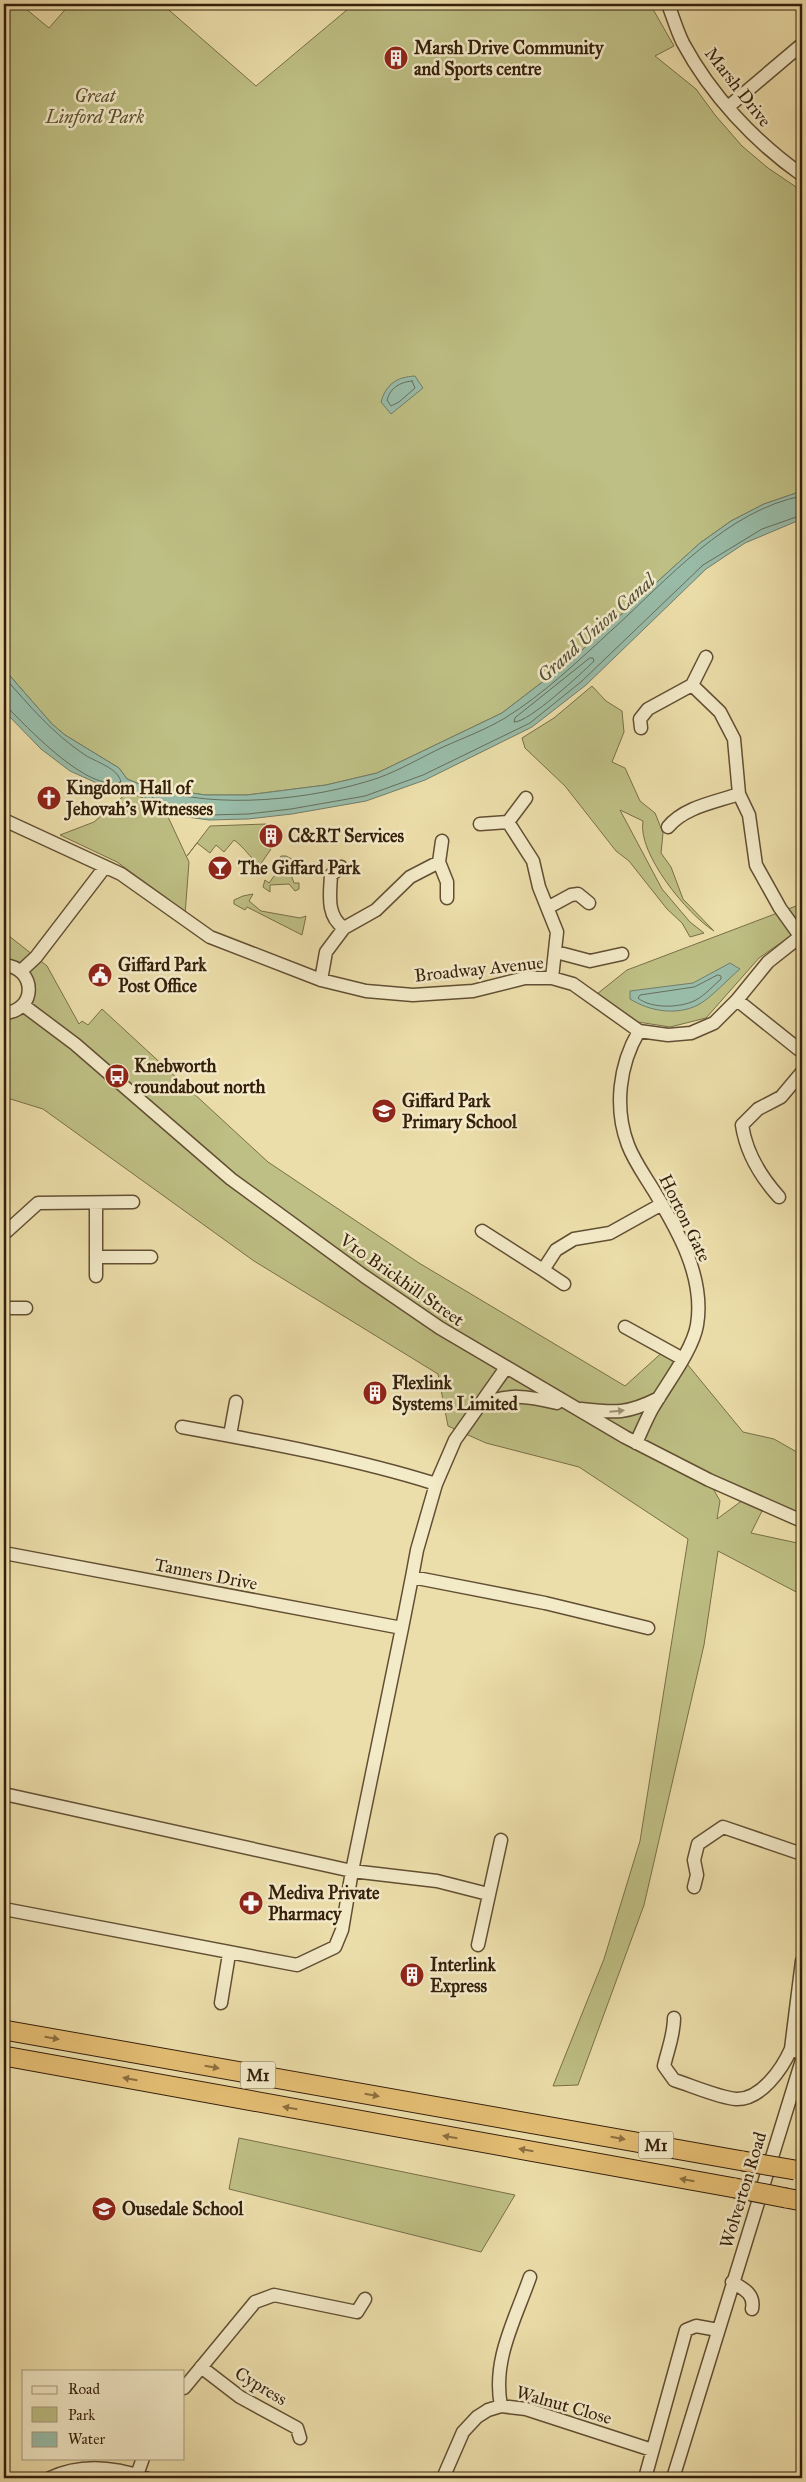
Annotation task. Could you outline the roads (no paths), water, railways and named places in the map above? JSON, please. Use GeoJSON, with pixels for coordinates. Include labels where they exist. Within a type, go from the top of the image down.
{"type":"FeatureCollection","features":[{"type":"Feature","properties":{"kind":"highway","name":"M1"},"geometry":{"type":"LineString","coordinates":[[4,2030],[799,2171]]}},
{"type":"Feature","properties":{"kind":"highway","name":"M1"},"geometry":{"type":"LineString","coordinates":[[4,2056],[794,2199]]}},
{"type":"Feature","properties":{"kind":"street","name":"Marsh Drive"},"geometry":{"type":"LineString","coordinates":[[668,4],[683,42],[703,75],[728,107],[756,139],[802,175]]}},
{"type":"Feature","properties":{"kind":"street"},"geometry":{"type":"LineString","coordinates":[[728,107],[800,46]]}},
{"type":"Feature","properties":{"kind":"street"},"geometry":{"type":"LineString","coordinates":[[641,728],[640,719],[648,708],[680,693],[692,685],[706,657]]}},
{"type":"Feature","properties":{"kind":"street"},"geometry":{"type":"LineString","coordinates":[[692,685],[720,712],[734,739],[740,794],[748,815],[756,864],[780,908],[801,935]]}},
{"type":"Feature","properties":{"kind":"street"},"geometry":{"type":"LineString","coordinates":[[668,827],[674,820],[697,808],[740,794]]}},
{"type":"Feature","properties":{"kind":"street"},"geometry":{"type":"LineString","coordinates":[[480,824],[508,822],[526,798]]}},
{"type":"Feature","properties":{"kind":"street","name":"Broadway Avenue"},"geometry":{"type":"LineString","coordinates":[[4,820],[122,874],[210,936],[321,980],[366,991],[414,995],[473,991],[525,978],[552,978],[573,984],[639,1032],[668,1035],[691,1033],[714,1023],[737,1000],[768,962],[801,935]]}},
{"type":"Feature","properties":{"kind":"street"},"geometry":{"type":"LineString","coordinates":[[508,822],[533,861],[539,887],[549,907],[557,932],[552,978]]}},
{"type":"Feature","properties":{"kind":"street"},"geometry":{"type":"LineString","coordinates":[[442,841],[439,862],[447,882],[447,898]]}},
{"type":"Feature","properties":{"kind":"street"},"geometry":{"type":"LineString","coordinates":[[321,980],[326,952],[344,928],[376,910],[410,877],[439,862]]}},
{"type":"Feature","properties":{"kind":"street"},"geometry":{"type":"LineString","coordinates":[[21,971],[36,957],[105,867]]}},
{"type":"Feature","properties":{"kind":"street"},"geometry":{"type":"LineString","coordinates":[[340,867],[331,875],[330,904],[335,922],[344,928]]}},
{"type":"Feature","properties":{"kind":"street"},"geometry":{"type":"LineString","coordinates":[[549,907],[571,895],[578,894],[589,903]]}},
{"type":"Feature","properties":{"kind":"street"},"geometry":{"type":"LineString","coordinates":[[556,952],[590,961],[622,954]]}},
{"type":"Feature","properties":{"kind":"street"},"geometry":{"type":"LineString","coordinates":[[4,965],[13,966],[21,971],[26,977],[29,988],[23,1005],[12,1012],[4,1013]]}},
{"type":"Feature","properties":{"kind":"street"},"geometry":{"type":"LineString","coordinates":[[737,1000],[802,1052]]}},
{"type":"Feature","properties":{"kind":"street","name":"V10 Brickhill Street"},"geometry":{"type":"LineString","coordinates":[[23,1005],[75,1044],[231,1178],[364,1276],[440,1328],[571,1407],[636,1443],[709,1480],[802,1521]]}},
{"type":"Feature","properties":{"kind":"street","name":"Horton Gate"},"geometry":{"type":"LineString","coordinates":[[636,1443],[659,1398],[683,1359],[697,1327],[699,1302],[692,1264],[662,1204],[628,1145],[620,1114],[621,1079],[630,1046],[639,1032]]}},
{"type":"Feature","properties":{"kind":"street"},"geometry":{"type":"LineString","coordinates":[[779,1197],[766,1183],[744,1141],[742,1124],[758,1109],[781,1097],[802,1072]]}},
{"type":"Feature","properties":{"kind":"street"},"geometry":{"type":"LineString","coordinates":[[5,1232],[38,1203],[133,1202]]}},
{"type":"Feature","properties":{"kind":"street"},"geometry":{"type":"LineString","coordinates":[[96,1203],[96,1276]]}},
{"type":"Feature","properties":{"kind":"street"},"geometry":{"type":"LineString","coordinates":[[544,1270],[556,1250],[574,1238],[610,1233],[662,1204]]}},
{"type":"Feature","properties":{"kind":"street"},"geometry":{"type":"LineString","coordinates":[[482,1231],[564,1284]]}},
{"type":"Feature","properties":{"kind":"street"},"geometry":{"type":"LineString","coordinates":[[96,1257],[151,1256]]}},
{"type":"Feature","properties":{"kind":"street"},"geometry":{"type":"LineString","coordinates":[[4,1308],[26,1308]]}},
{"type":"Feature","properties":{"kind":"street"},"geometry":{"type":"LineString","coordinates":[[625,1327],[683,1359]]}},
{"type":"Feature","properties":{"kind":"street"},"geometry":{"type":"LineString","coordinates":[[4,1908],[229,1954],[297,1965],[335,1947],[342,1930],[352,1871],[417,1550],[436,1484],[455,1440],[505,1368]]}},
{"type":"Feature","properties":{"kind":"street"},"geometry":{"type":"LineString","coordinates":[[480,1405],[499,1397],[526,1396],[571,1407],[613,1413],[636,1409],[659,1398]]}},
{"type":"Feature","properties":{"kind":"street"},"geometry":{"type":"LineString","coordinates":[[230,1435],[236,1402]]}},
{"type":"Feature","properties":{"kind":"street"},"geometry":{"type":"LineString","coordinates":[[182,1427],[230,1435],[405,1474],[436,1484]]}},
{"type":"Feature","properties":{"kind":"street","name":"Tanners Drive"},"geometry":{"type":"LineString","coordinates":[[4,1553],[402,1628]]}},
{"type":"Feature","properties":{"kind":"street"},"geometry":{"type":"LineString","coordinates":[[412,1577],[545,1604],[648,1628]]}},
{"type":"Feature","properties":{"kind":"street"},"geometry":{"type":"LineString","coordinates":[[4,1794],[352,1871],[436,1881],[488,1894]]}},
{"type":"Feature","properties":{"kind":"street"},"geometry":{"type":"LineString","coordinates":[[694,1887],[697,1875],[694,1860],[698,1844],[723,1827],[802,1854]]}},
{"type":"Feature","properties":{"kind":"street"},"geometry":{"type":"LineString","coordinates":[[478,1946],[501,1840]]}},
{"type":"Feature","properties":{"kind":"street"},"geometry":{"type":"LineString","coordinates":[[220,2003],[229,1954]]}},
{"type":"Feature","properties":{"kind":"street"},"geometry":{"type":"LineString","coordinates":[[674,2018],[674,2032],[664,2066],[674,2080],[736,2099],[759,2092],[796,2051],[802,1961]]}},
{"type":"Feature","properties":{"kind":"street","name":"Wolverton Road"},"geometry":{"type":"LineString","coordinates":[[673,2478],[802,2060]]}},
{"type":"Feature","properties":{"kind":"street"},"geometry":{"type":"LineString","coordinates":[[501,2406],[497,2386],[500,2358],[528,2302],[530,2277]]}},
{"type":"Feature","properties":{"kind":"street"},"geometry":{"type":"LineString","coordinates":[[732,2282],[748,2291],[753,2302],[752,2309]]}},
{"type":"Feature","properties":{"kind":"street"},"geometry":{"type":"LineString","coordinates":[[185,2387],[255,2302],[267,2296],[274,2295],[357,2312],[365,2299]]}},
{"type":"Feature","properties":{"kind":"street"},"geometry":{"type":"LineString","coordinates":[[645,2478],[686,2330],[696,2326],[718,2330]]}},
{"type":"Feature","properties":{"kind":"street","name":"Cypress"},"geometry":{"type":"LineString","coordinates":[[200,2367],[240,2397],[297,2428],[300,2438]]}},
{"type":"Feature","properties":{"kind":"street","name":"Walnut Close"},"geometry":{"type":"LineString","coordinates":[[443,2478],[463,2432],[477,2417],[488,2410],[501,2406],[526,2409],[652,2450]]}},
{"type":"Feature","properties":{"kind":"street"},"geometry":{"type":"LineString","coordinates":[[50,2478],[59,2474],[93,2467],[141,2477],[142,2460]]}},
{"type":"Feature","properties":{"kind":"water"},"geometry":{"type":"Polygon","coordinates":[[[415,376],[423,388],[391,414],[381,402],[386,390],[398,380],[415,376]]]}},
{"type":"Feature","properties":{"kind":"water"},"geometry":{"type":"Polygon","coordinates":[[[802,491],[802,519],[745,543],[706,569],[586,685],[532,727],[425,780],[366,801],[292,814],[248,819],[209,820],[180,816],[150,803],[142,794],[99,784],[70,771],[41,749],[4,711],[4,669],[52,724],[65,735],[119,768],[127,779],[142,785],[151,783],[173,790],[205,795],[247,795],[326,785],[377,773],[502,713],[571,660],[700,543],[731,521],[764,504],[802,491]]]}},
{"type":"Feature","properties":{"kind":"water"},"geometry":{"type":"Polygon","coordinates":[[[730,963],[740,969],[708,998],[690,1008],[663,1011],[646,1007],[630,999],[630,991],[693,983],[730,963]]]}},
{"type":"Feature","properties":{"kind":"place","name":"Marsh Drive Community and Sports centre"},"geometry":{"type":"Point","coordinates":[396,58]}},
{"type":"Feature","properties":{"kind":"place","name":"Kingdom Hall of Jehovah's Witnesses"},"geometry":{"type":"Point","coordinates":[49,798]}},
{"type":"Feature","properties":{"kind":"place","name":"C&RT Services"},"geometry":{"type":"Point","coordinates":[271,836]}},
{"type":"Feature","properties":{"kind":"place","name":"The Giffard Park"},"geometry":{"type":"Point","coordinates":[220,868]}},
{"type":"Feature","properties":{"kind":"place","name":"Giffard Park Post Office"},"geometry":{"type":"Point","coordinates":[100,975]}},
{"type":"Feature","properties":{"kind":"place","name":"Knebworth roundabout north"},"geometry":{"type":"Point","coordinates":[117,1076]}},
{"type":"Feature","properties":{"kind":"place","name":"Giffard Park Primary School"},"geometry":{"type":"Point","coordinates":[384,1111]}},
{"type":"Feature","properties":{"kind":"place","name":"Flexlink Systems Limited"},"geometry":{"type":"Point","coordinates":[375,1393]}},
{"type":"Feature","properties":{"kind":"place","name":"Mediva Private Pharmacy"},"geometry":{"type":"Point","coordinates":[251,1903]}},
{"type":"Feature","properties":{"kind":"place","name":"Interlink Express"},"geometry":{"type":"Point","coordinates":[412,1975]}},
{"type":"Feature","properties":{"kind":"place","name":"Ousedale School"},"geometry":{"type":"Point","coordinates":[104,2209]}},
{"type":"Feature","properties":{"kind":"park label","name":"Great Linford Park"},"geometry":{"type":"Point","coordinates":[95,106]}},
{"type":"Feature","properties":{"kind":"water label","name":"Grand Union Canal"},"geometry":{"type":"Point","coordinates":[596,628]}}]}
